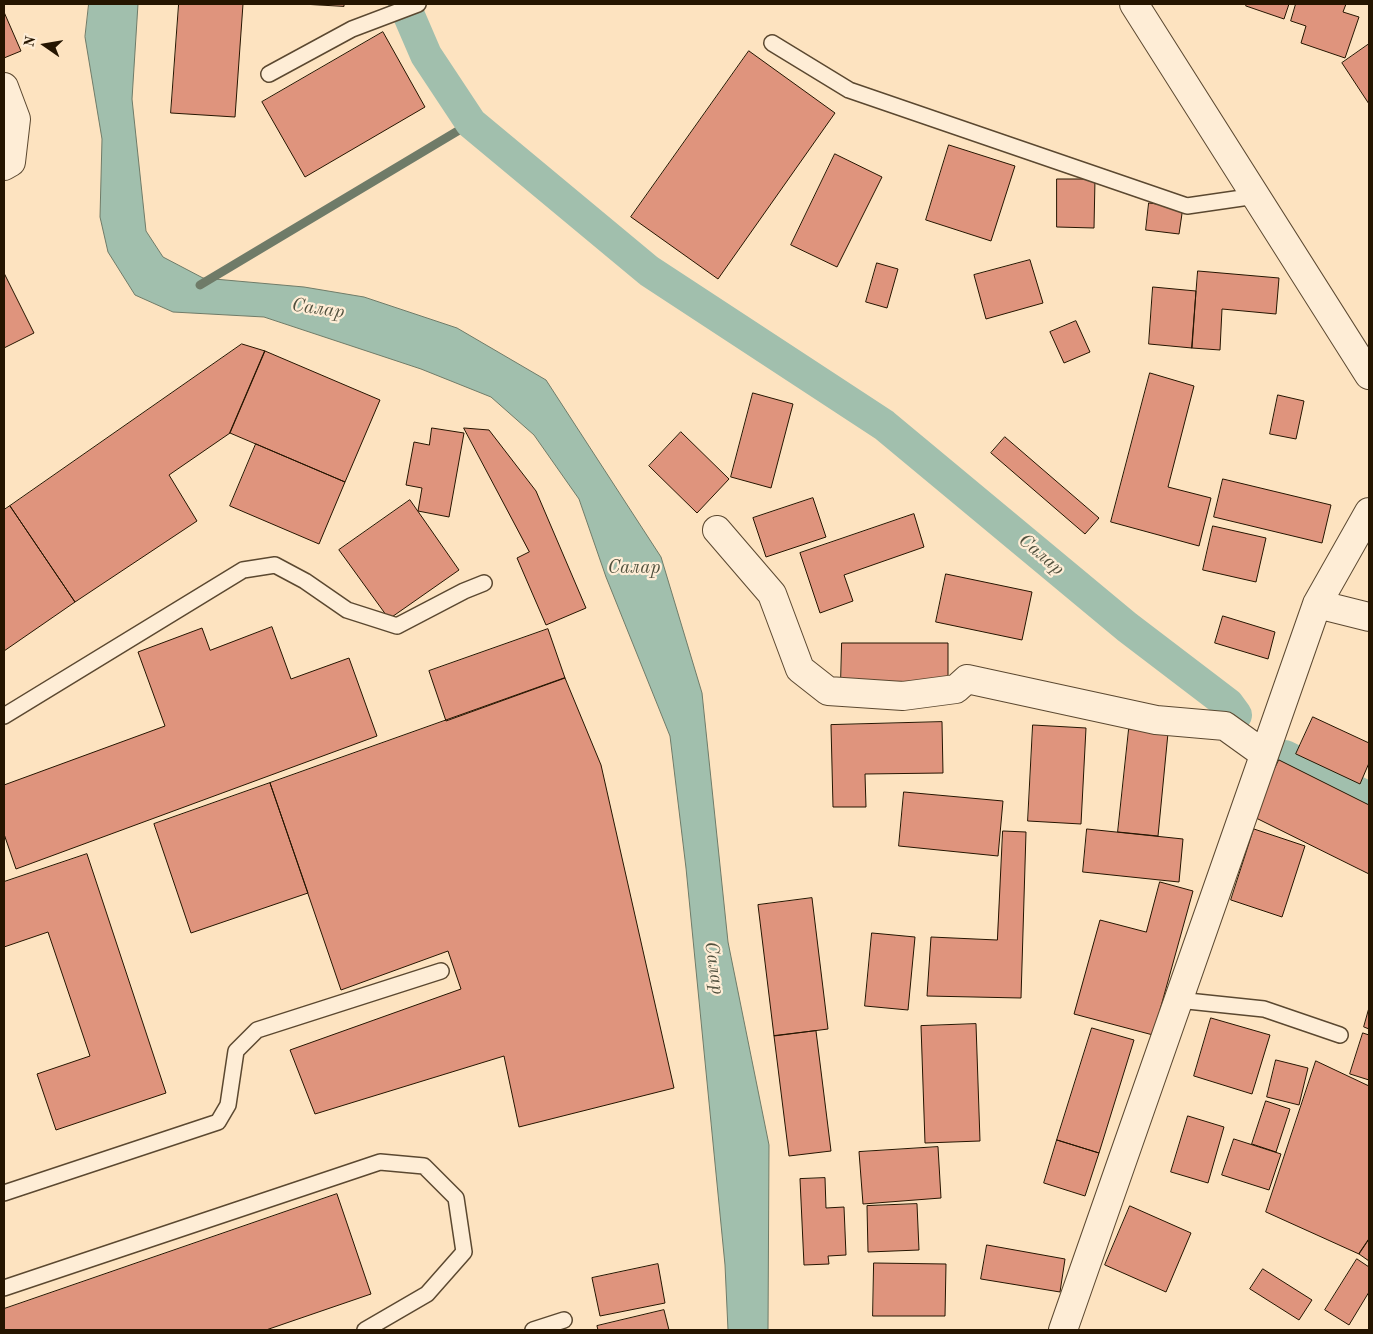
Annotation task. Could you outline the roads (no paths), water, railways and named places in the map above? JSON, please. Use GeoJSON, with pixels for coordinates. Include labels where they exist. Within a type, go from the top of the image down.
{"type":"FeatureCollection","features":[{"type":"Feature","properties":{"kind":"street"},"geometry":{"type":"LineString","coordinates":[[1134,4],[1369,375]]}},
{"type":"Feature","properties":{"kind":"street"},"geometry":{"type":"LineString","coordinates":[[4,87],[16,119],[11,162],[4,166]]}},
{"type":"Feature","properties":{"kind":"street"},"geometry":{"type":"LineString","coordinates":[[1063,1330],[1317,604],[1369,512]]}},
{"type":"Feature","properties":{"kind":"street"},"geometry":{"type":"LineString","coordinates":[[718,530],[772,594],[800,668],[828,691],[903,696],[956,689],[967,679],[1156,720],[1226,726],[1264,754]]}},
{"type":"Feature","properties":{"kind":"street"},"geometry":{"type":"LineString","coordinates":[[1317,604],[1369,616]]}},
{"type":"Feature","properties":{"kind":"lane"},"geometry":{"type":"LineString","coordinates":[[269,74],[352,29],[418,4]]}},
{"type":"Feature","properties":{"kind":"lane"},"geometry":{"type":"LineString","coordinates":[[772,43],[849,90],[1187,206],[1256,196]]}},
{"type":"Feature","properties":{"kind":"lane"},"geometry":{"type":"LineString","coordinates":[[4,716],[243,570],[275,564],[305,581],[347,610],[397,626],[464,591],[484,583]]}},
{"type":"Feature","properties":{"kind":"lane"},"geometry":{"type":"LineString","coordinates":[[4,1193],[218,1122],[228,1105],[236,1051],[256,1030],[441,971]]}},
{"type":"Feature","properties":{"kind":"lane"},"geometry":{"type":"LineString","coordinates":[[1178,1000],[1264,1009],[1340,1035]]}},
{"type":"Feature","properties":{"kind":"lane"},"geometry":{"type":"LineString","coordinates":[[4,1288],[380,1162],[424,1166],[456,1198],[464,1252],[427,1294],[365,1330]]}},
{"type":"Feature","properties":{"kind":"lane"},"geometry":{"type":"LineString","coordinates":[[533,1330],[564,1320]]}},
{"type":"Feature","properties":{"kind":"water","name":"Салар"},"geometry":{"type":"Polygon","coordinates":[[[89,4],[138,4],[132,99],[146,231],[163,257],[203,278],[304,287],[364,297],[457,328],[546,380],[661,557],[702,693],[728,942],[769,1145],[768,1330],[728,1330],[725,1265],[686,868],[670,736],[606,577],[579,499],[534,435],[491,397],[421,369],[264,317],[173,312],[135,295],[108,252],[100,217],[102,139],[85,37],[89,4]]]}},
{"type":"Feature","properties":{"kind":"waterway","name":"Салар"},"geometry":{"type":"LineString","coordinates":[[404,4],[426,55],[471,123],[649,271],[884,425],[1127,627],[1228,704],[1236,715]]}},
{"type":"Feature","properties":{"kind":"waterway"},"geometry":{"type":"LineString","coordinates":[[200,285],[471,123]]}},
{"type":"Feature","properties":{"kind":"waterway","name":"Салар"},"geometry":{"type":"LineString","coordinates":[[1285,756],[1369,798]]}}]}
